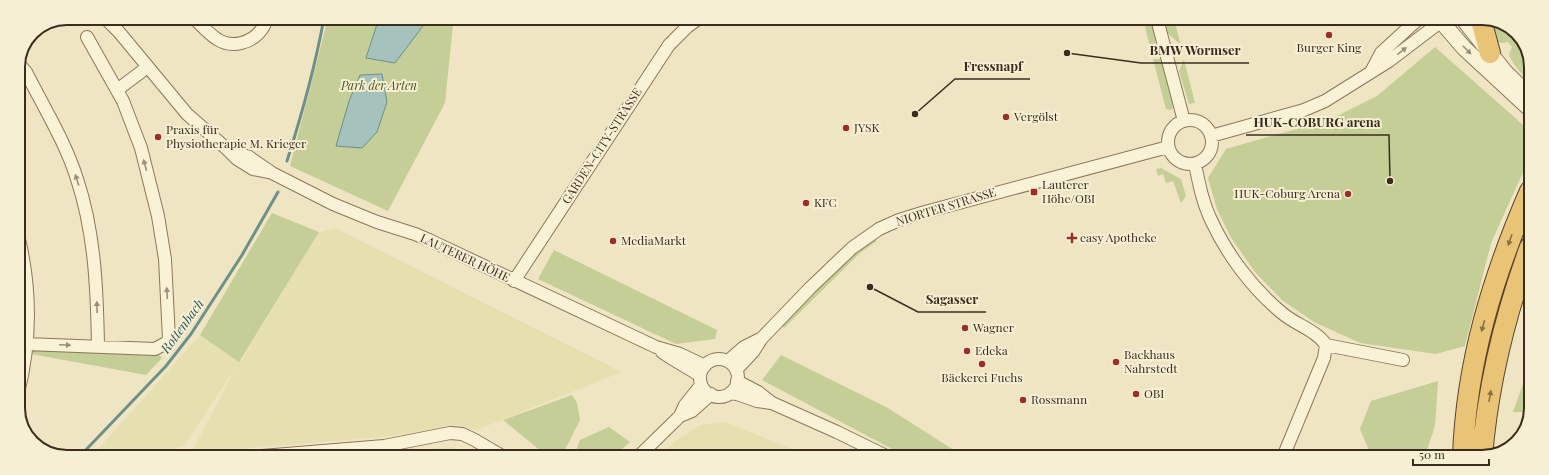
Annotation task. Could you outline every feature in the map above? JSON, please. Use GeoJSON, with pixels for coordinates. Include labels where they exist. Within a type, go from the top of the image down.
{"type":"FeatureCollection","features":[{"type":"Feature","properties":{"kind":"highway"},"geometry":{"type":"LineString","coordinates":[[1482,25],[1490,53]]}},
{"type":"Feature","properties":{"kind":"highway"},"geometry":{"type":"LineString","coordinates":[[1463,450],[1464,422],[1475,355],[1493,288],[1513,230],[1524,205]]}},
{"type":"Feature","properties":{"kind":"highway"},"geometry":{"type":"LineString","coordinates":[[1483,450],[1495,363],[1515,289],[1524,264]]}},
{"type":"Feature","properties":{"kind":"street"},"geometry":{"type":"LineString","coordinates":[[112,25],[147,66],[117,90]]}},
{"type":"Feature","properties":{"kind":"street"},"geometry":{"type":"LineString","coordinates":[[202,25],[217,39],[234,44],[248,41],[262,30],[264,25]]}},
{"type":"Feature","properties":{"kind":"street","name":"GARDEN-CITY-STRASSE"},"geometry":{"type":"LineString","coordinates":[[514,281],[669,46],[690,25]]}},
{"type":"Feature","properties":{"kind":"street"},"geometry":{"type":"LineString","coordinates":[[1159,25],[1184,121]]}},
{"type":"Feature","properties":{"kind":"street"},"geometry":{"type":"LineString","coordinates":[[1370,73],[1381,53],[1412,25]]}},
{"type":"Feature","properties":{"kind":"street"},"geometry":{"type":"LineString","coordinates":[[1211,136],[1304,110],[1325,101],[1389,62],[1435,25]]}},
{"type":"Feature","properties":{"kind":"street"},"geometry":{"type":"LineString","coordinates":[[1445,25],[1464,48],[1524,104]]}},
{"type":"Feature","properties":{"kind":"street"},"geometry":{"type":"LineString","coordinates":[[1468,25],[1505,72],[1524,90]]}},
{"type":"Feature","properties":{"kind":"street"},"geometry":{"type":"LineString","coordinates":[[26,344],[155,349],[166,343],[169,339],[165,259],[158,216],[141,148],[117,90],[87,37]]}},
{"type":"Feature","properties":{"kind":"street","name":"LAUTERER HÖHE"},"geometry":{"type":"LineString","coordinates":[[147,66],[187,114],[227,149],[249,157],[272,173],[355,214],[422,237],[656,347],[680,354],[702,375]]}},
{"type":"Feature","properties":{"kind":"street"},"geometry":{"type":"LineString","coordinates":[[25,71],[56,130],[77,178],[90,231],[97,286],[98,346]]}},
{"type":"Feature","properties":{"kind":"street"},"geometry":{"type":"LineString","coordinates":[[1193,120],[1201,123],[1208,129],[1211,136],[1212,146],[1209,154],[1203,160],[1195,164],[1186,164],[1178,161],[1172,155],[1168,147],[1168,140],[1171,130],[1177,124],[1184,121],[1193,120]]}},
{"type":"Feature","properties":{"kind":"street","name":"NIORTER STRASSE"},"geometry":{"type":"LineString","coordinates":[[734,371],[753,352],[762,338],[810,288],[852,248],[868,236],[886,226],[899,220],[925,212],[1168,147]]}},
{"type":"Feature","properties":{"kind":"street"},"geometry":{"type":"LineString","coordinates":[[1195,164],[1203,199],[1212,222],[1226,248],[1244,273],[1282,314],[1320,337],[1326,346],[1324,358],[1286,450]]}},
{"type":"Feature","properties":{"kind":"street"},"geometry":{"type":"LineString","coordinates":[[25,274],[28,297],[28,333],[25,354]]}},
{"type":"Feature","properties":{"kind":"street"},"geometry":{"type":"LineString","coordinates":[[1326,346],[1402,360]]}},
{"type":"Feature","properties":{"kind":"street"},"geometry":{"type":"LineString","coordinates":[[680,416],[685,404],[694,395],[702,375],[712,360],[717,359],[734,371],[772,403],[874,450]]}},
{"type":"Feature","properties":{"kind":"street"},"geometry":{"type":"LineString","coordinates":[[730,393],[736,385],[734,371]]}},
{"type":"Feature","properties":{"kind":"street"},"geometry":{"type":"LineString","coordinates":[[702,375],[706,392],[721,396],[730,393],[737,394],[757,401],[772,403]]}},
{"type":"Feature","properties":{"kind":"street"},"geometry":{"type":"LineString","coordinates":[[645,450],[680,416],[692,411],[711,394]]}},
{"type":"Feature","properties":{"kind":"street"},"geometry":{"type":"LineString","coordinates":[[335,450],[384,446],[450,433],[462,434],[492,450]]}},
{"type":"Feature","properties":{"kind":"shaded area"},"geometry":{"type":"Polygon","coordinates":[[[335,228],[622,372],[477,430],[447,426],[385,437],[227,450],[193,450],[236,367],[184,446],[169,450],[97,450],[200,335],[240,362],[319,232],[335,228]]]}},
{"type":"Feature","properties":{"kind":"shaded area"},"geometry":{"type":"Polygon","coordinates":[[[725,422],[794,450],[665,450],[675,441],[700,425],[725,422]]]}},
{"type":"Feature","properties":{"kind":"shaded area"},"geometry":{"type":"Polygon","coordinates":[[[453,447],[459,450],[423,450],[453,447]]]}},
{"type":"Feature","properties":{"kind":"green space","name":"Park der Arten"},"geometry":{"type":"Polygon","coordinates":[[[326,25],[453,25],[445,103],[388,211],[290,166],[326,25]]]}},
{"type":"Feature","properties":{"kind":"green space"},"geometry":{"type":"Polygon","coordinates":[[[1144,25],[1154,25],[1158,40],[1150,47],[1144,25]]]}},
{"type":"Feature","properties":{"kind":"green space"},"geometry":{"type":"Polygon","coordinates":[[[1166,25],[1176,25],[1180,42],[1179,43],[1168,34],[1166,25]]]}},
{"type":"Feature","properties":{"kind":"green space"},"geometry":{"type":"Polygon","coordinates":[[[1488,25],[1505,32],[1517,44],[1523,57],[1524,76],[1513,63],[1509,54],[1512,47],[1508,42],[1502,43],[1495,41],[1488,25]]]}},
{"type":"Feature","properties":{"kind":"green space","name":"HUK-Coburg Arena"},"geometry":{"type":"Polygon","coordinates":[[[1435,47],[1524,126],[1524,170],[1491,243],[1465,346],[1436,354],[1360,343],[1314,322],[1282,300],[1255,272],[1230,236],[1217,209],[1208,178],[1226,149],[1331,119],[1377,96],[1435,47]]]}},
{"type":"Feature","properties":{"kind":"green space"},"geometry":{"type":"Polygon","coordinates":[[[1153,59],[1159,59],[1164,62],[1173,108],[1171,110],[1166,109],[1153,59]]]}},
{"type":"Feature","properties":{"kind":"green space"},"geometry":{"type":"Polygon","coordinates":[[[1184,59],[1195,103],[1189,104],[1179,71],[1184,59]]]}},
{"type":"Feature","properties":{"kind":"green space"},"geometry":{"type":"Polygon","coordinates":[[[1161,168],[1181,179],[1186,196],[1181,203],[1173,181],[1166,183],[1163,174],[1158,176],[1156,169],[1161,168]]]}},
{"type":"Feature","properties":{"kind":"green space"},"geometry":{"type":"Polygon","coordinates":[[[272,213],[319,232],[239,362],[200,335],[272,213]]]}},
{"type":"Feature","properties":{"kind":"green space"},"geometry":{"type":"Polygon","coordinates":[[[874,238],[877,241],[860,253],[784,328],[781,325],[858,249],[874,238]]]}},
{"type":"Feature","properties":{"kind":"green space"},"geometry":{"type":"Polygon","coordinates":[[[554,250],[717,330],[715,339],[676,344],[538,279],[554,250]]]}},
{"type":"Feature","properties":{"kind":"green space"},"geometry":{"type":"Polygon","coordinates":[[[34,349],[156,353],[162,358],[146,375],[31,354],[34,349]]]}},
{"type":"Feature","properties":{"kind":"green space"},"geometry":{"type":"Polygon","coordinates":[[[781,355],[888,408],[954,450],[894,450],[762,380],[781,355]]]}},
{"type":"Feature","properties":{"kind":"green space"},"geometry":{"type":"Polygon","coordinates":[[[1438,381],[1435,426],[1427,450],[1369,450],[1360,429],[1371,401],[1438,381]]]}},
{"type":"Feature","properties":{"kind":"green space"},"geometry":{"type":"Polygon","coordinates":[[[1524,381],[1524,412],[1513,412],[1524,381]]]}},
{"type":"Feature","properties":{"kind":"green space"},"geometry":{"type":"Polygon","coordinates":[[[572,395],[577,403],[580,420],[565,450],[540,450],[503,420],[572,395]]]}},
{"type":"Feature","properties":{"kind":"green space"},"geometry":{"type":"Polygon","coordinates":[[[609,427],[630,442],[621,450],[576,450],[580,440],[609,427]]]}},
{"type":"Feature","properties":{"kind":"water"},"geometry":{"type":"Polygon","coordinates":[[[377,25],[424,25],[395,63],[366,58],[377,25]]]}},
{"type":"Feature","properties":{"kind":"water"},"geometry":{"type":"Polygon","coordinates":[[[382,74],[387,102],[377,132],[362,148],[336,146],[349,101],[360,75],[382,74]]]}},
{"type":"Feature","properties":{"kind":"waterway","name":"Rottenbach"},"geometry":{"type":"LineString","coordinates":[[287,161],[308,90],[323,25]]}},
{"type":"Feature","properties":{"kind":"waterway","name":"Rottenbach"},"geometry":{"type":"LineString","coordinates":[[86,450],[166,366],[191,334],[242,255],[278,192]]}},
{"type":"Feature","properties":{"kind":"place","name":"Burger King"},"geometry":{"type":"Point","coordinates":[1329,35]}},
{"type":"Feature","properties":{"kind":"place","name":"BMW Wormser"},"geometry":{"type":"Point","coordinates":[1067,53]}},
{"type":"Feature","properties":{"kind":"place","name":"Fressnapf"},"geometry":{"type":"Point","coordinates":[915,114]}},
{"type":"Feature","properties":{"kind":"place","name":"Vergölst"},"geometry":{"type":"Point","coordinates":[1006,117]}},
{"type":"Feature","properties":{"kind":"place","name":"JYSK"},"geometry":{"type":"Point","coordinates":[846,128]}},
{"type":"Feature","properties":{"kind":"place","name":"Praxis für Physiotherapie M. Krieger"},"geometry":{"type":"Point","coordinates":[158,137]}},
{"type":"Feature","properties":{"kind":"place","name":"HUK-COBURG arena"},"geometry":{"type":"Point","coordinates":[1390,181]}},
{"type":"Feature","properties":{"kind":"place","name":"Lauterer Höhe/OBI"},"geometry":{"type":"Point","coordinates":[1034,192]}},
{"type":"Feature","properties":{"kind":"place","name":"HUK-Coburg Arena"},"geometry":{"type":"Point","coordinates":[1348,194]}},
{"type":"Feature","properties":{"kind":"place","name":"KFC"},"geometry":{"type":"Point","coordinates":[806,203]}},
{"type":"Feature","properties":{"kind":"place","name":"easy Apotheke"},"geometry":{"type":"Point","coordinates":[1072,238]}},
{"type":"Feature","properties":{"kind":"place","name":"MediaMarkt"},"geometry":{"type":"Point","coordinates":[613,241]}},
{"type":"Feature","properties":{"kind":"place","name":"Sagasser"},"geometry":{"type":"Point","coordinates":[870,287]}},
{"type":"Feature","properties":{"kind":"place","name":"Wagner"},"geometry":{"type":"Point","coordinates":[965,328]}},
{"type":"Feature","properties":{"kind":"place","name":"Edeka"},"geometry":{"type":"Point","coordinates":[967,351]}},
{"type":"Feature","properties":{"kind":"place","name":"Backhaus Nahrstedt"},"geometry":{"type":"Point","coordinates":[1116,362]}},
{"type":"Feature","properties":{"kind":"place","name":"Bäckerei Fuchs"},"geometry":{"type":"Point","coordinates":[982,364]}},
{"type":"Feature","properties":{"kind":"place","name":"OBI"},"geometry":{"type":"Point","coordinates":[1136,394]}},
{"type":"Feature","properties":{"kind":"place","name":"Rossmann"},"geometry":{"type":"Point","coordinates":[1023,400]}}]}
